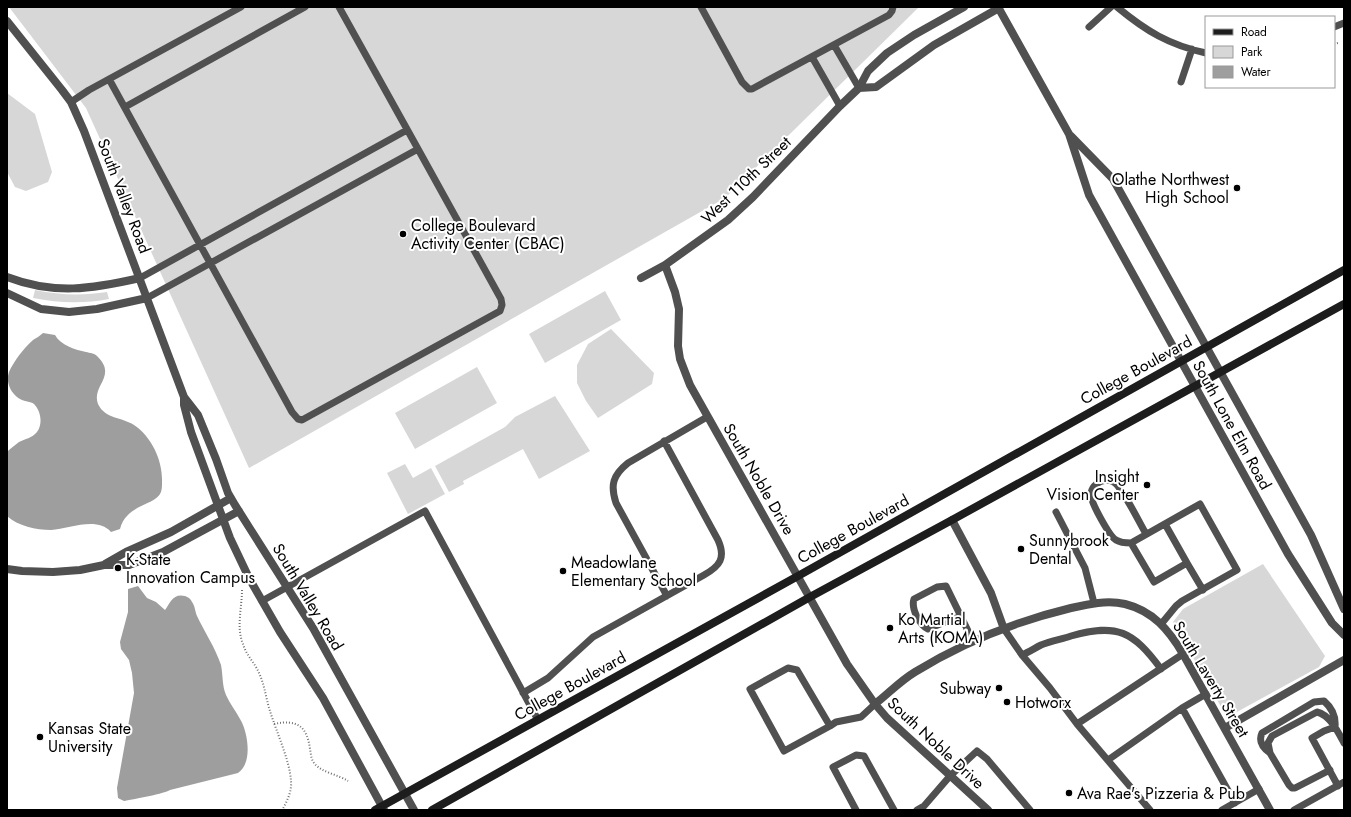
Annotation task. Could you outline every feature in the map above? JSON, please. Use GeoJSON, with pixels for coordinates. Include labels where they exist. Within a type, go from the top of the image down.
{"type":"FeatureCollection","features":[{"type":"Feature","properties":{"kind":"main road","name":"College Boulevard"},"geometry":{"type":"LineString","coordinates":[[380,809],[405,793],[798,576],[1344,270]]}},
{"type":"Feature","properties":{"kind":"main road"},"geometry":{"type":"LineString","coordinates":[[432,810],[810,597],[1344,304]]}},
{"type":"Feature","properties":{"kind":"street","name":"West 110th Street"},"geometry":{"type":"LineString","coordinates":[[641,278],[665,265],[728,220],[753,197],[859,88],[868,71],[887,53],[914,35],[964,7]]}},
{"type":"Feature","properties":{"kind":"street"},"geometry":{"type":"LineString","coordinates":[[859,88],[876,87],[934,45],[999,7]]}},
{"type":"Feature","properties":{"kind":"street","name":"South Lone Elm Road"},"geometry":{"type":"LineString","coordinates":[[999,7],[1069,134],[1089,195],[1288,554],[1332,623],[1344,635]]}},
{"type":"Feature","properties":{"kind":"street","name":"South Valley Road"},"geometry":{"type":"LineString","coordinates":[[7,21],[71,102],[84,131],[184,397],[198,415],[231,498],[313,628],[414,810]]}},
{"type":"Feature","properties":{"kind":"street","name":"South Lone Elm Road"},"geometry":{"type":"LineString","coordinates":[[1069,134],[1113,179],[1311,535],[1344,609]]}},
{"type":"Feature","properties":{"kind":"street","name":"South Noble Drive"},"geometry":{"type":"LineString","coordinates":[[665,265],[680,309],[678,346],[680,359],[690,385],[847,664],[875,704],[887,718],[988,810]]}},
{"type":"Feature","properties":{"kind":"street"},"geometry":{"type":"LineString","coordinates":[[7,276],[17,280],[56,289],[90,288],[112,285],[140,278]]}},
{"type":"Feature","properties":{"kind":"street"},"geometry":{"type":"LineString","coordinates":[[7,293],[41,309],[69,312],[97,309],[147,298]]}},
{"type":"Feature","properties":{"kind":"street","name":"South Valley Road"},"geometry":{"type":"LineString","coordinates":[[184,397],[184,405],[191,432],[236,552],[280,632],[323,698],[380,809]]}},
{"type":"Feature","properties":{"kind":"street"},"geometry":{"type":"LineString","coordinates":[[104,565],[126,552],[170,532],[231,498]]}},
{"type":"Feature","properties":{"kind":"street"},"geometry":{"type":"LineString","coordinates":[[7,568],[22,571],[53,572],[80,570],[104,565],[129,565],[163,552],[238,511]]}},
{"type":"Feature","properties":{"kind":"street"},"geometry":{"type":"LineString","coordinates":[[952,520],[991,593],[1004,629]]}},
{"type":"Feature","properties":{"kind":"street","name":"South Laverty Street"},"geometry":{"type":"LineString","coordinates":[[875,704],[914,672],[973,641],[1051,613],[1094,603],[1115,602],[1126,604],[1162,623],[1168,630],[1206,694],[1270,810]]}},
{"type":"Feature","properties":{"kind":"street"},"geometry":{"type":"LineString","coordinates":[[1225,728],[1344,660]]}},
{"type":"Feature","properties":{"kind":"lane"},"geometry":{"type":"LineString","coordinates":[[71,102],[241,7]]}},
{"type":"Feature","properties":{"kind":"lane"},"geometry":{"type":"LineString","coordinates":[[125,107],[305,7]]}},
{"type":"Feature","properties":{"kind":"lane"},"geometry":{"type":"LineString","coordinates":[[110,79],[294,416],[302,420],[500,311],[502,305],[501,299],[339,7]]}},
{"type":"Feature","properties":{"kind":"lane"},"geometry":{"type":"LineString","coordinates":[[701,7],[742,82],[749,89],[755,88],[889,15],[893,7]]}},
{"type":"Feature","properties":{"kind":"lane"},"geometry":{"type":"LineString","coordinates":[[1089,27],[1111,7]]}},
{"type":"Feature","properties":{"kind":"lane"},"geometry":{"type":"LineString","coordinates":[[1117,7],[1144,28],[1161,38],[1179,46],[1205,53]]}},
{"type":"Feature","properties":{"kind":"lane"},"geometry":{"type":"LineString","coordinates":[[834,45],[859,88]]}},
{"type":"Feature","properties":{"kind":"lane"},"geometry":{"type":"LineString","coordinates":[[1181,82],[1192,49]]}},
{"type":"Feature","properties":{"kind":"lane"},"geometry":{"type":"LineString","coordinates":[[812,57],[840,106]]}},
{"type":"Feature","properties":{"kind":"lane"},"geometry":{"type":"LineString","coordinates":[[140,278],[407,130]]}},
{"type":"Feature","properties":{"kind":"lane"},"geometry":{"type":"LineString","coordinates":[[147,298],[418,149]]}},
{"type":"Feature","properties":{"kind":"lane"},"geometry":{"type":"LineString","coordinates":[[667,596],[616,503],[612,487],[614,478],[620,469],[628,462],[707,417]]}},
{"type":"Feature","properties":{"kind":"lane"},"geometry":{"type":"LineString","coordinates":[[523,693],[548,678],[593,637],[713,570],[718,565],[722,552],[718,540],[664,441]]}},
{"type":"Feature","properties":{"kind":"lane"},"geometry":{"type":"LineString","coordinates":[[1146,534],[1118,485],[1109,480],[1100,482],[1094,487],[1092,491],[1092,501],[1112,537],[1119,542],[1131,543],[1200,504],[1237,570],[1176,606],[1162,623]]}},
{"type":"Feature","properties":{"kind":"lane"},"geometry":{"type":"LineString","coordinates":[[262,601],[425,511],[538,720]]}},
{"type":"Feature","properties":{"kind":"lane"},"geometry":{"type":"LineString","coordinates":[[1056,512],[1085,568],[1094,603]]}},
{"type":"Feature","properties":{"kind":"lane"},"geometry":{"type":"LineString","coordinates":[[1165,524],[1203,590]]}},
{"type":"Feature","properties":{"kind":"lane"},"geometry":{"type":"LineString","coordinates":[[1131,543],[1154,582],[1187,563]]}},
{"type":"Feature","properties":{"kind":"lane"},"geometry":{"type":"LineString","coordinates":[[961,617],[928,629],[925,628],[914,610],[914,599],[937,587],[946,586],[973,641]]}},
{"type":"Feature","properties":{"kind":"lane"},"geometry":{"type":"LineString","coordinates":[[1004,629],[1022,655],[1050,688],[1077,724],[1150,810]]}},
{"type":"Feature","properties":{"kind":"lane"},"geometry":{"type":"LineString","coordinates":[[1022,655],[1042,645],[1087,632],[1109,629],[1120,632],[1136,640],[1161,668]]}},
{"type":"Feature","properties":{"kind":"lane"},"geometry":{"type":"LineString","coordinates":[[1077,724],[1183,654]]}},
{"type":"Feature","properties":{"kind":"lane"},"geometry":{"type":"LineString","coordinates":[[830,726],[797,670],[788,668],[750,689],[784,751],[830,726],[836,722],[861,717],[875,704]]}},
{"type":"Feature","properties":{"kind":"lane"},"geometry":{"type":"LineString","coordinates":[[1108,760],[1182,708],[1206,694]]}},
{"type":"Feature","properties":{"kind":"lane"},"geometry":{"type":"LineString","coordinates":[[1270,754],[1261,744],[1260,737],[1262,733],[1314,702],[1324,701],[1328,704],[1336,719],[1335,727]]}},
{"type":"Feature","properties":{"kind":"lane"},"geometry":{"type":"LineString","coordinates":[[1182,708],[1235,803]]}},
{"type":"Feature","properties":{"kind":"lane"},"geometry":{"type":"LineString","coordinates":[[1330,770],[1295,788],[1292,788],[1288,785],[1270,754],[1268,744],[1272,736],[1317,712],[1322,713],[1335,727],[1344,743]]}},
{"type":"Feature","properties":{"kind":"lane"},"geometry":{"type":"LineString","coordinates":[[1294,810],[1341,784],[1330,770],[1312,738],[1335,727]]}},
{"type":"Feature","properties":{"kind":"lane"},"geometry":{"type":"LineString","coordinates":[[917,810],[924,806],[950,776],[977,751],[987,759],[1030,810]]}},
{"type":"Feature","properties":{"kind":"lane"},"geometry":{"type":"LineString","coordinates":[[856,810],[834,767],[856,755],[864,756],[894,810]]}},
{"type":"Feature","properties":{"kind":"lane"},"geometry":{"type":"LineString","coordinates":[[1222,810],[1259,789]]}},
{"type":"Feature","properties":{"kind":"path"},"geometry":{"type":"LineString","coordinates":[[242,590],[240,614],[242,644],[259,672],[264,685],[269,710],[290,770],[292,782],[286,803],[282,810]]}},
{"type":"Feature","properties":{"kind":"path"},"geometry":{"type":"LineString","coordinates":[[274,724],[285,722],[294,723],[300,726],[307,733],[314,764],[321,769],[348,781]]}},
{"type":"Feature","properties":{"kind":"green space","name":"College Boulevard Activity Center (CBAC)"},"geometry":{"type":"Polygon","coordinates":[[[9,7],[919,7],[725,198],[249,468],[86,108],[9,7]]]}},
{"type":"Feature","properties":{"kind":"green space"},"geometry":{"type":"Polygon","coordinates":[[[7,93],[35,114],[52,172],[48,182],[26,191],[15,187],[7,172],[7,93]]]}},
{"type":"Feature","properties":{"kind":"green space"},"geometry":{"type":"Polygon","coordinates":[[[35,290],[71,294],[107,292],[109,299],[81,302],[52,301],[33,298],[35,290]]]}},
{"type":"Feature","properties":{"kind":"green space"},"geometry":{"type":"Polygon","coordinates":[[[605,291],[621,320],[545,363],[529,334],[605,291]]]}},
{"type":"Feature","properties":{"kind":"green space"},"geometry":{"type":"Polygon","coordinates":[[[611,329],[654,373],[652,384],[598,418],[586,401],[577,383],[577,365],[588,344],[611,329]]]}},
{"type":"Feature","properties":{"kind":"green space"},"geometry":{"type":"Polygon","coordinates":[[[477,367],[497,403],[415,449],[395,413],[477,367]]]}},
{"type":"Feature","properties":{"kind":"green space"},"geometry":{"type":"Polygon","coordinates":[[[555,396],[590,451],[539,479],[523,449],[463,481],[464,484],[449,492],[435,466],[505,427],[515,417],[555,396]]]}},
{"type":"Feature","properties":{"kind":"green space"},"geometry":{"type":"Polygon","coordinates":[[[405,464],[413,478],[431,468],[445,494],[408,514],[387,473],[405,464]]]}},
{"type":"Feature","properties":{"kind":"green space"},"geometry":{"type":"Polygon","coordinates":[[[1263,564],[1325,656],[1319,667],[1235,713],[1224,712],[1173,622],[1183,609],[1263,564]]]}},
{"type":"Feature","properties":{"kind":"water"},"geometry":{"type":"Polygon","coordinates":[[[43,333],[55,335],[57,339],[69,346],[97,356],[103,363],[105,369],[105,375],[97,398],[101,409],[109,415],[134,425],[146,436],[155,450],[161,466],[161,492],[158,497],[129,514],[120,529],[111,532],[105,527],[91,524],[51,530],[39,529],[22,525],[7,516],[7,452],[19,442],[35,434],[39,429],[41,421],[40,414],[34,404],[18,398],[12,392],[9,385],[8,376],[13,364],[22,351],[43,333]]]}},
{"type":"Feature","properties":{"kind":"water"},"geometry":{"type":"Polygon","coordinates":[[[138,586],[147,598],[156,602],[165,610],[175,597],[181,595],[191,600],[197,616],[219,658],[225,692],[243,725],[248,747],[246,762],[238,773],[170,790],[156,795],[124,801],[118,798],[117,788],[134,693],[129,660],[121,649],[120,642],[128,612],[128,589],[138,586]]]}},
{"type":"Feature","properties":{"kind":"place","name":"Olathe Northwest High School"},"geometry":{"type":"Point","coordinates":[1237,188]}},
{"type":"Feature","properties":{"kind":"place","name":"College Boulevard Activity Center (CBAC)"},"geometry":{"type":"Point","coordinates":[403,234]}},
{"type":"Feature","properties":{"kind":"place","name":"Insight Vision Center"},"geometry":{"type":"Point","coordinates":[1147,485]}},
{"type":"Feature","properties":{"kind":"place","name":"Sunnybrook Dental"},"geometry":{"type":"Point","coordinates":[1021,549]}},
{"type":"Feature","properties":{"kind":"place","name":"K-State Innovation Campus"},"geometry":{"type":"Point","coordinates":[118,568]}},
{"type":"Feature","properties":{"kind":"place","name":"Meadowlane Elementary School"},"geometry":{"type":"Point","coordinates":[563,571]}},
{"type":"Feature","properties":{"kind":"place","name":"Ko Martial Arts (KOMA)"},"geometry":{"type":"Point","coordinates":[890,628]}},
{"type":"Feature","properties":{"kind":"place","name":"Subway"},"geometry":{"type":"Point","coordinates":[999,688]}},
{"type":"Feature","properties":{"kind":"place","name":"Hotworx"},"geometry":{"type":"Point","coordinates":[1007,702]}},
{"type":"Feature","properties":{"kind":"place","name":"Kansas State University"},"geometry":{"type":"Point","coordinates":[40,737]}},
{"type":"Feature","properties":{"kind":"place","name":"Ava Rae's Pizzeria & Pub"},"geometry":{"type":"Point","coordinates":[1069,793]}}]}
